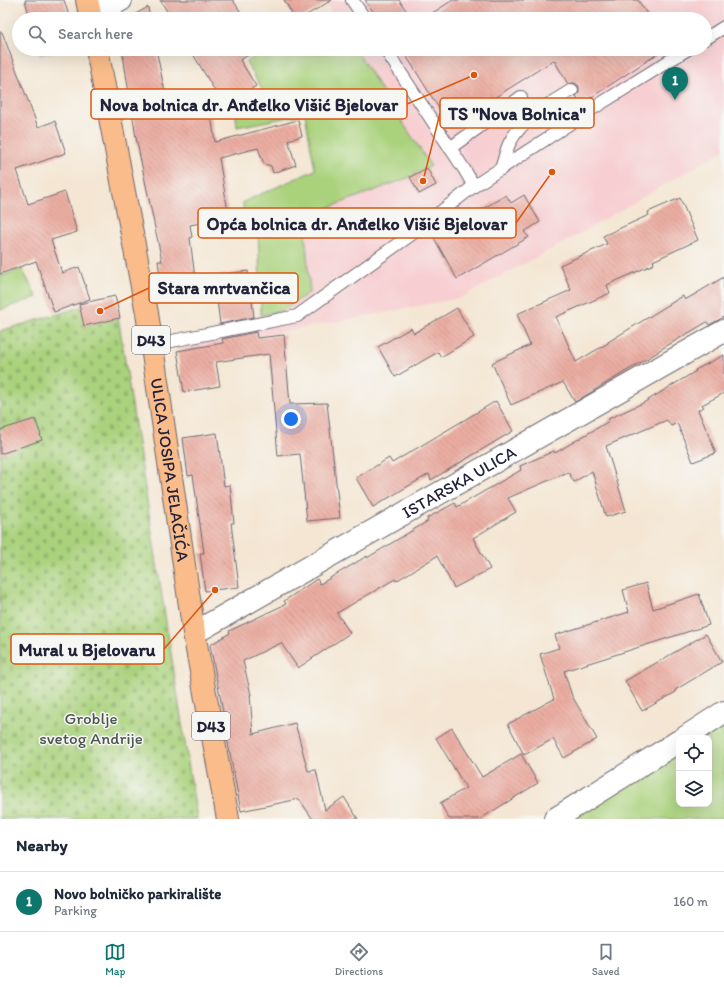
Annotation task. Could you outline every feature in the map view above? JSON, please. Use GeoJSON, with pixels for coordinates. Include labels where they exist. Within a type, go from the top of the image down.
{"type":"FeatureCollection","features":[{"type":"Feature","properties":{"kind":"main road","name":"ULICA JOSIPA JELAČIĆA"},"geometry":{"type":"LineString","coordinates":[[98,56],[147,313],[194,633],[228,819]]}},
{"type":"Feature","properties":{"kind":"street"},"geometry":{"type":"LineString","coordinates":[[89,10],[114,4],[122,0]]}},
{"type":"Feature","properties":{"kind":"street","name":"ISTARSKA ULICA"},"geometry":{"type":"LineString","coordinates":[[194,633],[724,331]]}},
{"type":"Feature","properties":{"kind":"street"},"geometry":{"type":"LineString","coordinates":[[689,735],[724,712]]}},
{"type":"Feature","properties":{"kind":"street"},"geometry":{"type":"LineString","coordinates":[[555,819],[676,743]]}},
{"type":"Feature","properties":{"kind":"lane"},"geometry":{"type":"LineString","coordinates":[[352,0],[360,12]]}},
{"type":"Feature","properties":{"kind":"lane"},"geometry":{"type":"LineString","coordinates":[[712,33],[724,27]]}},
{"type":"Feature","properties":{"kind":"lane"},"geometry":{"type":"LineString","coordinates":[[389,56],[474,186]]}},
{"type":"Feature","properties":{"kind":"lane"},"geometry":{"type":"LineString","coordinates":[[152,345],[297,316],[416,231],[474,186],[677,56]]}},
{"type":"Feature","properties":{"kind":"lane"},"geometry":{"type":"LineString","coordinates":[[501,169],[510,142],[520,127],[535,113],[572,90]]}},
{"type":"Feature","properties":{"kind":"lane"},"geometry":{"type":"LineString","coordinates":[[450,148],[521,97]]}},
{"type":"Feature","properties":{"kind":"shaded area"},"geometry":{"type":"Polygon","coordinates":[[[324,0],[724,0],[724,150],[576,236],[460,298],[176,352],[235,320],[282,311],[310,292],[304,217],[410,177],[431,166],[360,56],[712,56],[712,12],[332,12],[324,0]]]}},
{"type":"Feature","properties":{"kind":"green space"},"geometry":{"type":"Polygon","coordinates":[[[256,56],[360,56],[431,166],[410,177],[304,217],[310,292],[282,311],[261,315],[258,226],[244,226],[243,202],[315,170],[305,114],[237,127],[235,106],[264,92],[246,62],[256,56]]]}},
{"type":"Feature","properties":{"kind":"green space"},"geometry":{"type":"Polygon","coordinates":[[[22,269],[37,297],[0,310],[0,276],[22,269]]]}},
{"type":"Feature","properties":{"kind":"green space","name":"Groblje svetog Andrije"},"geometry":{"type":"Polygon","coordinates":[[[115,297],[197,819],[0,819],[0,331],[115,297]]]}},
{"type":"Feature","properties":{"kind":"green space"},"geometry":{"type":"Polygon","coordinates":[[[724,713],[724,819],[555,819],[676,743],[676,807],[712,807],[712,735],[689,735],[724,713]]]}},
{"type":"Feature","properties":{"kind":"building"},"geometry":{"type":"Polygon","coordinates":[[[25,0],[64,0],[68,12],[28,12],[25,0]]]}},
{"type":"Feature","properties":{"kind":"building"},"geometry":{"type":"Polygon","coordinates":[[[160,0],[233,0],[241,12],[168,12],[160,0]]]}},
{"type":"Feature","properties":{"kind":"building"},"geometry":{"type":"Polygon","coordinates":[[[284,0],[332,0],[312,12],[291,12],[284,0]]]}},
{"type":"Feature","properties":{"kind":"building"},"geometry":{"type":"Polygon","coordinates":[[[365,0],[399,0],[407,12],[373,12],[365,0]]]}},
{"type":"Feature","properties":{"kind":"building"},"geometry":{"type":"Polygon","coordinates":[[[453,0],[638,0],[646,12],[434,12],[453,0]]]}},
{"type":"Feature","properties":{"kind":"building"},"geometry":{"type":"Polygon","coordinates":[[[148,7],[149,12],[139,12],[148,7]]]}},
{"type":"Feature","properties":{"kind":"building"},"geometry":{"type":"Polygon","coordinates":[[[0,32],[2,32],[38,127],[55,121],[66,153],[17,170],[28,204],[65,192],[77,232],[51,240],[62,273],[79,267],[90,299],[54,312],[36,261],[0,274],[0,32]]]}},
{"type":"Feature","properties":{"kind":"building"},"geometry":{"type":"Polygon","coordinates":[[[123,56],[157,56],[170,116],[210,109],[215,142],[298,120],[302,136],[288,140],[296,165],[273,173],[271,166],[264,164],[258,148],[219,158],[229,218],[190,225],[192,237],[190,238],[195,278],[248,271],[254,317],[220,324],[216,292],[163,299],[158,261],[162,261],[136,138],[123,56]]]}},
{"type":"Feature","properties":{"kind":"building"},"geometry":{"type":"Polygon","coordinates":[[[194,56],[247,56],[240,60],[256,86],[224,106],[194,56]]]}},
{"type":"Feature","properties":{"kind":"building"},"geometry":{"type":"Polygon","coordinates":[[[406,56],[654,56],[581,104],[576,96],[579,93],[579,86],[575,83],[568,84],[554,60],[450,126],[406,56]]]}},
{"type":"Feature","properties":{"kind":"building"},"geometry":{"type":"Polygon","coordinates":[[[427,168],[436,185],[419,194],[410,177],[427,168]]]}},
{"type":"Feature","properties":{"kind":"building"},"geometry":{"type":"Polygon","coordinates":[[[506,195],[511,203],[524,195],[540,222],[524,232],[529,237],[457,279],[434,238],[506,195]]]}},
{"type":"Feature","properties":{"kind":"building"},"geometry":{"type":"Polygon","coordinates":[[[680,198],[698,240],[653,261],[654,264],[607,285],[610,293],[556,317],[576,362],[683,296],[685,300],[724,277],[724,317],[709,325],[707,322],[575,402],[563,382],[511,405],[492,363],[530,345],[517,314],[571,290],[560,265],[607,244],[603,236],[649,215],[648,212],[680,198]]]}},
{"type":"Feature","properties":{"kind":"building"},"geometry":{"type":"Polygon","coordinates":[[[115,296],[120,318],[84,326],[79,304],[115,296]]]}},
{"type":"Feature","properties":{"kind":"building"},"geometry":{"type":"Polygon","coordinates":[[[457,308],[474,337],[441,357],[438,352],[395,377],[378,347],[411,328],[414,333],[457,308]]]}},
{"type":"Feature","properties":{"kind":"building"},"geometry":{"type":"Polygon","coordinates":[[[256,332],[257,338],[284,335],[290,404],[327,403],[340,518],[307,521],[300,454],[278,456],[269,354],[216,362],[220,386],[184,392],[177,351],[223,343],[222,339],[256,332]]]}},
{"type":"Feature","properties":{"kind":"building"},"geometry":{"type":"Polygon","coordinates":[[[724,355],[724,393],[702,405],[704,407],[698,410],[716,453],[693,462],[677,423],[671,426],[667,420],[606,446],[626,511],[606,517],[592,471],[574,482],[568,472],[508,498],[516,512],[473,538],[490,569],[454,588],[437,556],[396,581],[395,579],[337,613],[350,633],[298,668],[281,643],[243,661],[251,695],[253,734],[295,723],[308,771],[316,770],[325,810],[344,797],[358,819],[311,819],[312,818],[299,799],[241,811],[210,645],[230,633],[229,631],[286,604],[284,601],[317,579],[320,584],[367,556],[367,558],[428,521],[427,518],[455,503],[457,507],[521,470],[520,466],[554,451],[555,453],[609,421],[608,419],[643,403],[696,371],[695,370],[724,355]]]}},
{"type":"Feature","properties":{"kind":"building"},"geometry":{"type":"Polygon","coordinates":[[[496,401],[513,431],[431,480],[429,474],[373,507],[356,478],[389,458],[392,463],[496,401]]]}},
{"type":"Feature","properties":{"kind":"building"},"geometry":{"type":"Polygon","coordinates":[[[35,419],[42,440],[0,454],[0,430],[35,419]]]}},
{"type":"Feature","properties":{"kind":"building"},"geometry":{"type":"Polygon","coordinates":[[[217,433],[224,486],[230,485],[234,523],[231,523],[239,587],[205,591],[200,553],[204,553],[193,475],[188,476],[183,438],[217,433]]]}},
{"type":"Feature","properties":{"kind":"building"},"geometry":{"type":"Polygon","coordinates":[[[646,583],[653,609],[699,594],[709,625],[564,671],[572,696],[597,739],[564,758],[553,739],[524,755],[508,724],[554,699],[540,654],[559,648],[555,635],[629,612],[623,590],[646,583]]]}},
{"type":"Feature","properties":{"kind":"building"},"geometry":{"type":"Polygon","coordinates":[[[706,634],[722,662],[675,690],[676,692],[642,711],[625,681],[706,634]]]}},
{"type":"Feature","properties":{"kind":"building"},"geometry":{"type":"Polygon","coordinates":[[[452,728],[482,777],[521,754],[538,783],[480,819],[449,819],[440,803],[466,788],[436,738],[452,728]]]}},
{"type":"Feature","properties":{"kind":"place","name":"Nova bolnica dr. Anđelko Višić Bjelovar"},"geometry":{"type":"Point","coordinates":[474,75]}},
{"type":"Feature","properties":{"kind":"place","name":"Novo bolničko parkiralište"},"geometry":{"type":"Point","coordinates":[675,100]}},
{"type":"Feature","properties":{"kind":"place","name":"Opća bolnica dr. Anđelko Višić Bjelovar"},"geometry":{"type":"Point","coordinates":[552,172]}},
{"type":"Feature","properties":{"kind":"place","name":"TS \"Nova Bolnica\""},"geometry":{"type":"Point","coordinates":[423,181]}},
{"type":"Feature","properties":{"kind":"place","name":"Stara mrtvančica"},"geometry":{"type":"Point","coordinates":[100,311]}},
{"type":"Feature","properties":{"kind":"place","name":"Mural u Bjelovaru"},"geometry":{"type":"Point","coordinates":[215,590]}}]}
